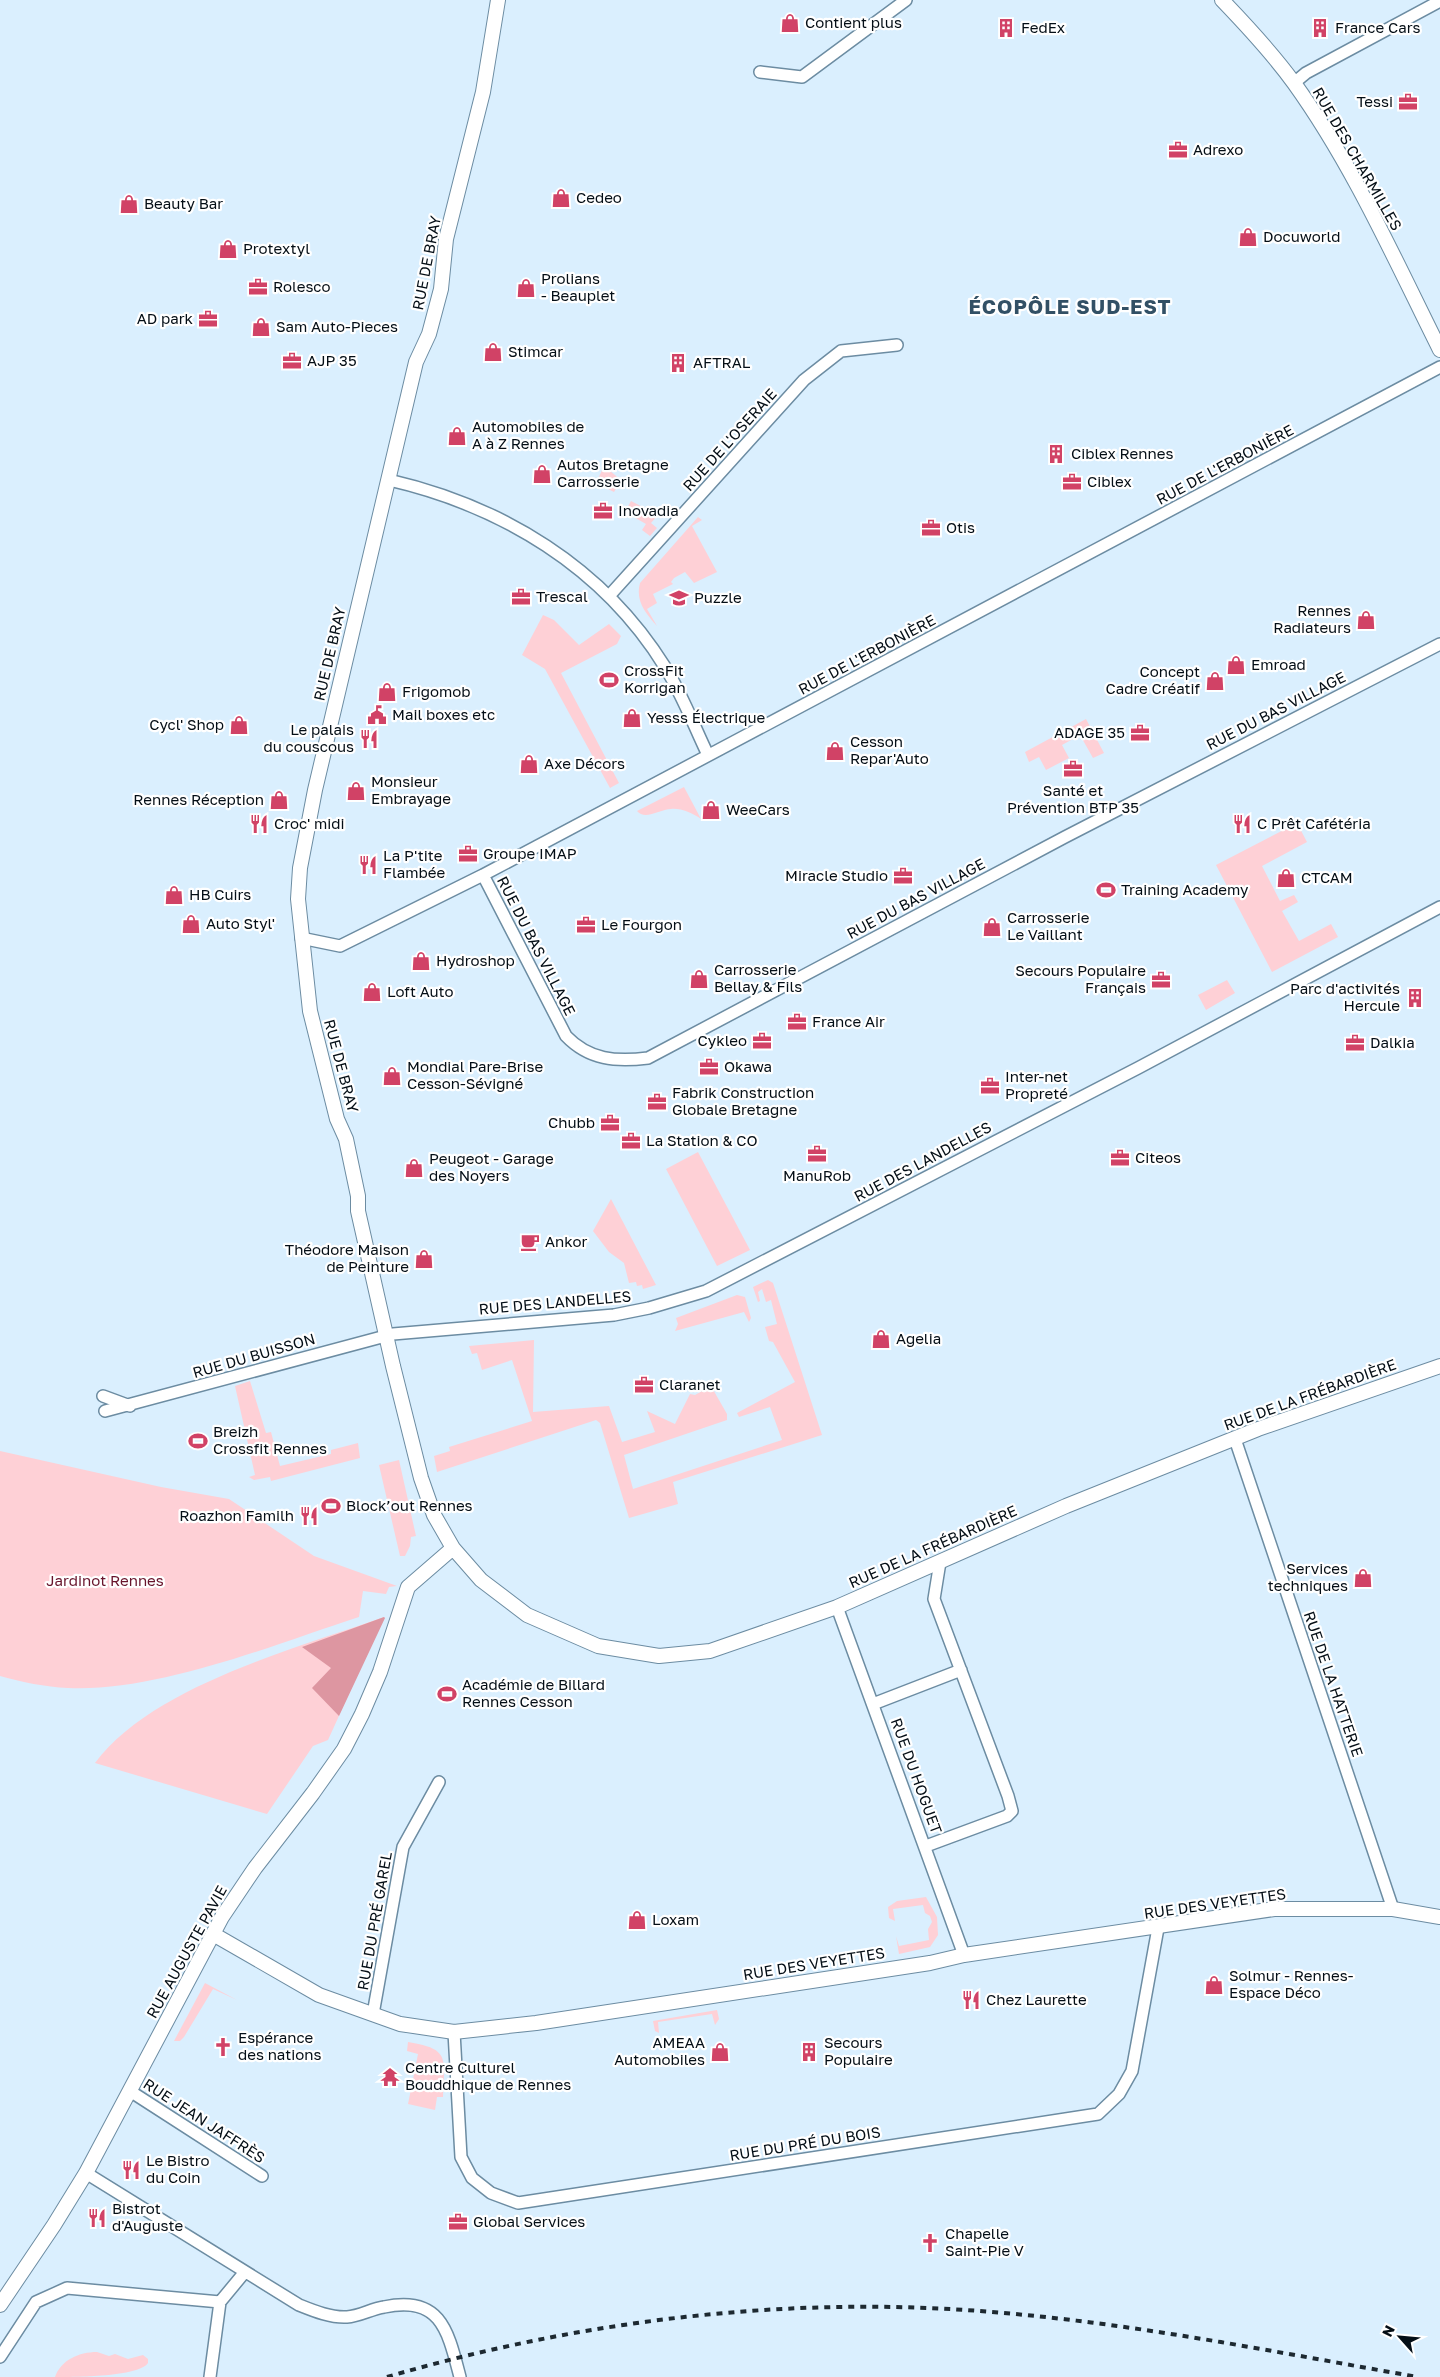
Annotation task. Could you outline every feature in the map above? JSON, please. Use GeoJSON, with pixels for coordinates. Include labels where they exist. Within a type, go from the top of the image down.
{"type":"FeatureCollection","features":[{"type":"Feature","properties":{"kind":"street","name":"RUE DE BRAY"},"geometry":{"type":"LineString","coordinates":[[453,1548],[434,1515],[421,1478],[386,1336],[358,1211],[358,1196],[346,1139],[338,1119],[310,1011],[298,899],[305,837],[416,362],[429,334],[440,289],[446,239],[483,92],[498,0]]}},
{"type":"Feature","properties":{"kind":"street"},"geometry":{"type":"LineString","coordinates":[[760,72],[802,77],[906,0]]}},
{"type":"Feature","properties":{"kind":"street","name":"RUE DES CHARMILLES"},"geometry":{"type":"LineString","coordinates":[[1222,0],[1294,83],[1329,138],[1362,194],[1440,350]]}},
{"type":"Feature","properties":{"kind":"street"},"geometry":{"type":"LineString","coordinates":[[1294,83],[1306,73],[1440,1]]}},
{"type":"Feature","properties":{"kind":"street","name":"RUE DE L'OSERAIE"},"geometry":{"type":"LineString","coordinates":[[609,596],[804,380],[841,351],[897,345]]}},
{"type":"Feature","properties":{"kind":"street","name":"RUE DE L'ERBONIÈRE"},"geometry":{"type":"LineString","coordinates":[[301,938],[340,946],[483,875],[1440,367]]}},
{"type":"Feature","properties":{"kind":"street"},"geometry":{"type":"LineString","coordinates":[[389,480],[466,504],[516,527],[549,546],[576,566],[609,596],[641,631],[666,668],[708,755]]}},
{"type":"Feature","properties":{"kind":"street","name":"RUE DU BAS VILLAGE"},"geometry":{"type":"LineString","coordinates":[[483,875],[566,1036],[576,1046],[605,1059],[627,1060],[648,1058],[1065,837],[1440,644]]}},
{"type":"Feature","properties":{"kind":"street","name":"RUE DES LANDELLES"},"geometry":{"type":"LineString","coordinates":[[386,1336],[459,1327],[614,1315],[649,1308],[706,1291],[1138,1068],[1440,907]]}},
{"type":"Feature","properties":{"kind":"street","name":"RUE DU BUISSON"},"geometry":{"type":"LineString","coordinates":[[105,1411],[130,1406],[386,1336]]}},
{"type":"Feature","properties":{"kind":"street","name":"RUE DE LA FRÉBARDIÈRE"},"geometry":{"type":"LineString","coordinates":[[453,1548],[481,1580],[526,1615],[598,1646],[659,1656],[710,1651],[837,1607],[1066,1506],[1235,1439],[1440,1366]]}},
{"type":"Feature","properties":{"kind":"street"},"geometry":{"type":"LineString","coordinates":[[103,1396],[130,1406]]}},
{"type":"Feature","properties":{"kind":"street","name":"RUE DE LA HATTERIE"},"geometry":{"type":"LineString","coordinates":[[1235,1439],[1393,1909]]}},
{"type":"Feature","properties":{"kind":"street","name":"RUE AUGUSTE PAVIE"},"geometry":{"type":"LineString","coordinates":[[0,2305],[54,2225],[86,2173],[213,1934],[255,1868],[313,1793],[344,1749],[380,1672],[408,1587],[453,1548]]}},
{"type":"Feature","properties":{"kind":"street"},"geometry":{"type":"LineString","coordinates":[[926,1846],[1007,1816],[1012,1811],[934,1599],[940,1562]]}},
{"type":"Feature","properties":{"kind":"street","name":"RUE DU HOGUET"},"geometry":{"type":"LineString","coordinates":[[837,1607],[926,1846],[964,1955]]}},
{"type":"Feature","properties":{"kind":"street"},"geometry":{"type":"LineString","coordinates":[[873,1704],[961,1670]]}},
{"type":"Feature","properties":{"kind":"street","name":"RUE DU PRÉ GAREL"},"geometry":{"type":"LineString","coordinates":[[373,2014],[403,1847],[439,1782]]}},
{"type":"Feature","properties":{"kind":"street","name":"RUE DES VEYETTES"},"geometry":{"type":"LineString","coordinates":[[213,1934],[319,1994],[400,2024],[454,2032],[633,2009],[930,1963],[964,1955],[1158,1928],[1274,1909],[1393,1909],[1440,1916]]}},
{"type":"Feature","properties":{"kind":"street","name":"RUE DU PRÉ DU BOIS"},"geometry":{"type":"LineString","coordinates":[[454,2032],[460,2157],[472,2178],[491,2192],[518,2203],[1098,2114],[1119,2094],[1132,2071],[1158,1928]]}},
{"type":"Feature","properties":{"kind":"street","name":"RUE JEAN JAFFRÈS"},"geometry":{"type":"LineString","coordinates":[[130,2091],[262,2176]]}},
{"type":"Feature","properties":{"kind":"street"},"geometry":{"type":"LineString","coordinates":[[86,2173],[293,2302],[328,2314],[347,2317],[390,2306],[415,2305],[435,2314],[445,2328],[460,2377]]}},
{"type":"Feature","properties":{"kind":"street"},"geometry":{"type":"LineString","coordinates":[[210,2377],[220,2302],[244,2273]]}},
{"type":"Feature","properties":{"kind":"street"},"geometry":{"type":"LineString","coordinates":[[0,2357],[36,2302],[67,2288],[220,2302]]}},
{"type":"Feature","properties":{"kind":"green space"},"geometry":{"type":"Polygon","coordinates":[[[604,466],[621,480],[614,492],[596,483],[604,466]]]}},
{"type":"Feature","properties":{"kind":"green space"},"geometry":{"type":"Polygon","coordinates":[[[631,501],[658,515],[651,523],[657,528],[650,536],[642,530],[646,524],[625,512],[631,501]]]}},
{"type":"Feature","properties":{"kind":"green space"},"geometry":{"type":"Polygon","coordinates":[[[698,517],[702,520],[692,526],[717,572],[694,583],[685,572],[674,578],[671,582],[673,584],[653,594],[657,603],[647,609],[657,626],[642,607],[639,596],[640,583],[698,517]]]}},
{"type":"Feature","properties":{"kind":"green space"},"geometry":{"type":"Polygon","coordinates":[[[543,615],[554,620],[579,645],[609,624],[621,636],[617,644],[561,673],[619,783],[610,788],[545,669],[522,655],[543,615]]]}},
{"type":"Feature","properties":{"kind":"green space"},"geometry":{"type":"Polygon","coordinates":[[[1086,719],[1104,753],[1093,758],[1080,735],[1062,745],[1069,758],[1046,770],[1039,757],[1029,762],[1025,752],[1086,719]]]}},
{"type":"Feature","properties":{"kind":"green space"},"geometry":{"type":"Polygon","coordinates":[[[684,787],[701,819],[679,809],[667,809],[648,815],[640,814],[637,811],[684,787]]]}},
{"type":"Feature","properties":{"kind":"green space"},"geometry":{"type":"Polygon","coordinates":[[[1297,823],[1307,842],[1262,866],[1280,901],[1294,895],[1298,902],[1282,911],[1299,941],[1331,924],[1338,937],[1272,972],[1216,865],[1297,823]]]}},
{"type":"Feature","properties":{"kind":"green space"},"geometry":{"type":"Polygon","coordinates":[[[1227,980],[1235,993],[1206,1010],[1198,995],[1227,980]]]}},
{"type":"Feature","properties":{"kind":"green space"},"geometry":{"type":"Polygon","coordinates":[[[698,1152],[750,1250],[717,1266],[666,1169],[698,1152]]]}},
{"type":"Feature","properties":{"kind":"green space"},"geometry":{"type":"Polygon","coordinates":[[[611,1199],[656,1285],[643,1289],[642,1285],[637,1286],[636,1282],[629,1283],[624,1263],[609,1252],[593,1231],[611,1199]]]}},
{"type":"Feature","properties":{"kind":"green space"},"geometry":{"type":"Polygon","coordinates":[[[768,1280],[773,1283],[822,1435],[673,1482],[678,1504],[629,1518],[600,1423],[596,1420],[437,1472],[434,1456],[450,1451],[449,1447],[532,1421],[512,1360],[482,1370],[477,1353],[472,1354],[469,1346],[534,1340],[533,1412],[609,1406],[622,1442],[655,1432],[647,1411],[675,1424],[690,1394],[695,1395],[711,1386],[727,1414],[727,1420],[624,1455],[633,1489],[782,1440],[770,1407],[739,1417],[737,1413],[795,1382],[773,1342],[769,1341],[765,1327],[777,1324],[771,1300],[766,1302],[762,1289],[758,1292],[760,1301],[758,1302],[753,1287],[768,1280]]]}},
{"type":"Feature","properties":{"kind":"green space"},"geometry":{"type":"Polygon","coordinates":[[[737,1295],[745,1297],[751,1318],[749,1322],[744,1312],[675,1331],[678,1324],[676,1318],[737,1295]]]}},
{"type":"Feature","properties":{"kind":"green space"},"geometry":{"type":"Polygon","coordinates":[[[250,1381],[266,1433],[271,1432],[280,1466],[331,1454],[331,1450],[358,1443],[360,1458],[271,1481],[270,1477],[254,1480],[249,1477],[255,1475],[235,1386],[250,1381]]]}},
{"type":"Feature","properties":{"kind":"green space","name":"Jardinot Rennes"},"geometry":{"type":"Polygon","coordinates":[[[0,1451],[161,1487],[229,1499],[314,1556],[397,1586],[389,1587],[386,1594],[363,1591],[359,1617],[253,1653],[177,1675],[139,1683],[68,1688],[34,1684],[0,1676],[0,1451]]]}},
{"type":"Feature","properties":{"kind":"green space"},"geometry":{"type":"Polygon","coordinates":[[[399,1460],[416,1536],[411,1537],[410,1546],[405,1556],[400,1556],[379,1465],[399,1460]]]}},
{"type":"Feature","properties":{"kind":"green space"},"geometry":{"type":"Polygon","coordinates":[[[384,1617],[328,1740],[313,1746],[267,1814],[95,1763],[120,1736],[152,1712],[188,1691],[268,1657],[384,1617]]]}},
{"type":"Feature","properties":{"kind":"green space"},"geometry":{"type":"Polygon","coordinates":[[[926,1897],[937,1917],[938,1935],[930,1947],[899,1954],[896,1936],[899,1946],[929,1940],[928,1929],[932,1922],[930,1916],[925,1913],[923,1905],[893,1909],[895,1921],[889,1918],[888,1907],[897,1901],[926,1897]]]}},
{"type":"Feature","properties":{"kind":"green space"},"geometry":{"type":"Polygon","coordinates":[[[205,1983],[237,2000],[213,1989],[184,2037],[180,2041],[174,2041],[205,1983]]]}},
{"type":"Feature","properties":{"kind":"green space"},"geometry":{"type":"Polygon","coordinates":[[[717,2010],[719,2019],[715,2025],[712,2014],[658,2022],[659,2033],[655,2031],[653,2021],[717,2010]]]}},
{"type":"Feature","properties":{"kind":"green space"},"geometry":{"type":"Polygon","coordinates":[[[408,2042],[432,2048],[442,2058],[444,2064],[443,2097],[437,2097],[435,2110],[408,2104],[418,2054],[407,2051],[408,2042]]]}},
{"type":"Feature","properties":{"kind":"green space"},"geometry":{"type":"Polygon","coordinates":[[[97,2352],[109,2356],[115,2354],[128,2359],[143,2355],[148,2359],[148,2363],[142,2368],[120,2374],[55,2377],[66,2362],[77,2355],[97,2352]]]}},
{"type":"Feature","properties":{"kind":"shaded area"},"geometry":{"type":"Polygon","coordinates":[[[384,1617],[339,1716],[312,1688],[331,1668],[302,1647],[384,1617]]]}},
{"type":"Feature","properties":{"kind":"railway"},"geometry":{"type":"LineString","coordinates":[[387,2377],[462,2357],[538,2340],[615,2326],[692,2316],[770,2310],[849,2307],[926,2308],[1056,2318],[1211,2340],[1418,2377]]}},
{"type":"Feature","properties":{"kind":"place","name":"Contient plus"},"geometry":{"type":"Point","coordinates":[790,23]}},
{"type":"Feature","properties":{"kind":"place","name":"FedEx"},"geometry":{"type":"Point","coordinates":[1006,28]}},
{"type":"Feature","properties":{"kind":"place","name":"France Cars"},"geometry":{"type":"Point","coordinates":[1320,28]}},
{"type":"Feature","properties":{"kind":"place","name":"Tessi"},"geometry":{"type":"Point","coordinates":[1408,102]}},
{"type":"Feature","properties":{"kind":"place","name":"Adrexo"},"geometry":{"type":"Point","coordinates":[1178,150]}},
{"type":"Feature","properties":{"kind":"place","name":"Cedeo"},"geometry":{"type":"Point","coordinates":[561,198]}},
{"type":"Feature","properties":{"kind":"place","name":"Beauty Bar"},"geometry":{"type":"Point","coordinates":[129,204]}},
{"type":"Feature","properties":{"kind":"place","name":"Docuworld"},"geometry":{"type":"Point","coordinates":[1248,237]}},
{"type":"Feature","properties":{"kind":"place","name":"Protextyl"},"geometry":{"type":"Point","coordinates":[228,249]}},
{"type":"Feature","properties":{"kind":"place","name":"Rolesco"},"geometry":{"type":"Point","coordinates":[258,287]}},
{"type":"Feature","properties":{"kind":"place","name":"Prolians - Beauplet"},"geometry":{"type":"Point","coordinates":[526,288]}},
{"type":"Feature","properties":{"kind":"place","name":"AD park"},"geometry":{"type":"Point","coordinates":[208,319]}},
{"type":"Feature","properties":{"kind":"place","name":"Sam Auto-Pieces"},"geometry":{"type":"Point","coordinates":[261,327]}},
{"type":"Feature","properties":{"kind":"place","name":"Stimcar"},"geometry":{"type":"Point","coordinates":[493,352]}},
{"type":"Feature","properties":{"kind":"place","name":"AJP 35"},"geometry":{"type":"Point","coordinates":[292,361]}},
{"type":"Feature","properties":{"kind":"place","name":"AFTRAL"},"geometry":{"type":"Point","coordinates":[678,363]}},
{"type":"Feature","properties":{"kind":"place","name":"Automobiles de A à Z Rennes"},"geometry":{"type":"Point","coordinates":[457,436]}},
{"type":"Feature","properties":{"kind":"place","name":"Ciblex Rennes"},"geometry":{"type":"Point","coordinates":[1056,454]}},
{"type":"Feature","properties":{"kind":"place","name":"Autos Bretagne Carrosserie"},"geometry":{"type":"Point","coordinates":[542,474]}},
{"type":"Feature","properties":{"kind":"place","name":"Ciblex"},"geometry":{"type":"Point","coordinates":[1072,482]}},
{"type":"Feature","properties":{"kind":"place","name":"Inovadia"},"geometry":{"type":"Point","coordinates":[603,511]}},
{"type":"Feature","properties":{"kind":"place","name":"Otis"},"geometry":{"type":"Point","coordinates":[931,528]}},
{"type":"Feature","properties":{"kind":"place","name":"Trescal"},"geometry":{"type":"Point","coordinates":[521,597]}},
{"type":"Feature","properties":{"kind":"place","name":"Puzzle"},"geometry":{"type":"Point","coordinates":[679,598]}},
{"type":"Feature","properties":{"kind":"place","name":"Rennes Radiateurs"},"geometry":{"type":"Point","coordinates":[1366,620]}},
{"type":"Feature","properties":{"kind":"place","name":"Emroad"},"geometry":{"type":"Point","coordinates":[1236,665]}},
{"type":"Feature","properties":{"kind":"place","name":"CrossFit Korrigan"},"geometry":{"type":"Point","coordinates":[609,680]}},
{"type":"Feature","properties":{"kind":"place","name":"Concept Cadre Créatif"},"geometry":{"type":"Point","coordinates":[1215,681]}},
{"type":"Feature","properties":{"kind":"place","name":"Frigomob"},"geometry":{"type":"Point","coordinates":[387,692]}},
{"type":"Feature","properties":{"kind":"place","name":"Mail boxes etc"},"geometry":{"type":"Point","coordinates":[377,715]}},
{"type":"Feature","properties":{"kind":"place","name":"Yesss Électrique"},"geometry":{"type":"Point","coordinates":[632,718]}},
{"type":"Feature","properties":{"kind":"place","name":"Cycl' Shop"},"geometry":{"type":"Point","coordinates":[239,725]}},
{"type":"Feature","properties":{"kind":"place","name":"ADAGE 35"},"geometry":{"type":"Point","coordinates":[1140,733]}},
{"type":"Feature","properties":{"kind":"place","name":"Le palais du couscous"},"geometry":{"type":"Point","coordinates":[369,739]}},
{"type":"Feature","properties":{"kind":"place","name":"Cesson Repar'Auto"},"geometry":{"type":"Point","coordinates":[835,751]}},
{"type":"Feature","properties":{"kind":"place","name":"Axe Décors"},"geometry":{"type":"Point","coordinates":[529,764]}},
{"type":"Feature","properties":{"kind":"place","name":"Santé et Prévention BTP 35"},"geometry":{"type":"Point","coordinates":[1073,769]}},
{"type":"Feature","properties":{"kind":"place","name":"Monsieur Embrayage"},"geometry":{"type":"Point","coordinates":[356,791]}},
{"type":"Feature","properties":{"kind":"place","name":"Rennes Réception"},"geometry":{"type":"Point","coordinates":[279,800]}},
{"type":"Feature","properties":{"kind":"place","name":"WeeCars"},"geometry":{"type":"Point","coordinates":[711,810]}},
{"type":"Feature","properties":{"kind":"place","name":"Croc' midi"},"geometry":{"type":"Point","coordinates":[259,824]}},
{"type":"Feature","properties":{"kind":"place","name":"C Prêt Cafétéria"},"geometry":{"type":"Point","coordinates":[1242,824]}},
{"type":"Feature","properties":{"kind":"place","name":"Groupe IMAP"},"geometry":{"type":"Point","coordinates":[468,854]}},
{"type":"Feature","properties":{"kind":"place","name":"La P'tite Flambée"},"geometry":{"type":"Point","coordinates":[368,865]}},
{"type":"Feature","properties":{"kind":"place","name":"Miracle Studio"},"geometry":{"type":"Point","coordinates":[903,876]}},
{"type":"Feature","properties":{"kind":"place","name":"CTCAM"},"geometry":{"type":"Point","coordinates":[1286,878]}},
{"type":"Feature","properties":{"kind":"place","name":"Training Academy"},"geometry":{"type":"Point","coordinates":[1106,890]}},
{"type":"Feature","properties":{"kind":"place","name":"HB Cuirs"},"geometry":{"type":"Point","coordinates":[174,895]}},
{"type":"Feature","properties":{"kind":"place","name":"Auto Styl'"},"geometry":{"type":"Point","coordinates":[191,924]}},
{"type":"Feature","properties":{"kind":"place","name":"Le Fourgon"},"geometry":{"type":"Point","coordinates":[586,925]}},
{"type":"Feature","properties":{"kind":"place","name":"Carrosserie Le Vaillant"},"geometry":{"type":"Point","coordinates":[992,927]}},
{"type":"Feature","properties":{"kind":"place","name":"Hydroshop"},"geometry":{"type":"Point","coordinates":[421,961]}},
{"type":"Feature","properties":{"kind":"place","name":"Carrosserie Bellay & Fils"},"geometry":{"type":"Point","coordinates":[699,979]}},
{"type":"Feature","properties":{"kind":"place","name":"Secours Populaire Français"},"geometry":{"type":"Point","coordinates":[1161,980]}},
{"type":"Feature","properties":{"kind":"place","name":"Loft Auto"},"geometry":{"type":"Point","coordinates":[372,992]}},
{"type":"Feature","properties":{"kind":"place","name":"Parc d'activités Hercule"},"geometry":{"type":"Point","coordinates":[1415,998]}},
{"type":"Feature","properties":{"kind":"place","name":"France Air"},"geometry":{"type":"Point","coordinates":[797,1022]}},
{"type":"Feature","properties":{"kind":"place","name":"Cykleo"},"geometry":{"type":"Point","coordinates":[762,1041]}},
{"type":"Feature","properties":{"kind":"place","name":"Dalkia"},"geometry":{"type":"Point","coordinates":[1355,1043]}},
{"type":"Feature","properties":{"kind":"place","name":"Okawa"},"geometry":{"type":"Point","coordinates":[709,1067]}},
{"type":"Feature","properties":{"kind":"place","name":"Mondial Pare-Brise Cesson-Sévigné"},"geometry":{"type":"Point","coordinates":[392,1076]}},
{"type":"Feature","properties":{"kind":"place","name":"Inter-net Propreté"},"geometry":{"type":"Point","coordinates":[990,1086]}},
{"type":"Feature","properties":{"kind":"place","name":"Fabrik Construction Globale Bretagne"},"geometry":{"type":"Point","coordinates":[657,1102]}},
{"type":"Feature","properties":{"kind":"place","name":"Chubb"},"geometry":{"type":"Point","coordinates":[610,1123]}},
{"type":"Feature","properties":{"kind":"place","name":"La Station & CO"},"geometry":{"type":"Point","coordinates":[631,1141]}},
{"type":"Feature","properties":{"kind":"place","name":"ManuRob"},"geometry":{"type":"Point","coordinates":[817,1154]}},
{"type":"Feature","properties":{"kind":"place","name":"Citeos"},"geometry":{"type":"Point","coordinates":[1120,1158]}},
{"type":"Feature","properties":{"kind":"place","name":"Peugeot - Garage des Noyers"},"geometry":{"type":"Point","coordinates":[414,1168]}},
{"type":"Feature","properties":{"kind":"place","name":"Ankor"},"geometry":{"type":"Point","coordinates":[530,1242]}},
{"type":"Feature","properties":{"kind":"place","name":"Théodore Maison de Peinture"},"geometry":{"type":"Point","coordinates":[424,1259]}},
{"type":"Feature","properties":{"kind":"place","name":"Agelia"},"geometry":{"type":"Point","coordinates":[881,1339]}},
{"type":"Feature","properties":{"kind":"place","name":"Claranet"},"geometry":{"type":"Point","coordinates":[644,1385]}},
{"type":"Feature","properties":{"kind":"place","name":"Breizh Crossfit Rennes"},"geometry":{"type":"Point","coordinates":[198,1441]}},
{"type":"Feature","properties":{"kind":"place","name":"Block’out Rennes"},"geometry":{"type":"Point","coordinates":[331,1506]}},
{"type":"Feature","properties":{"kind":"place","name":"Roazhon Familh"},"geometry":{"type":"Point","coordinates":[309,1516]}},
{"type":"Feature","properties":{"kind":"place","name":"Services techniques"},"geometry":{"type":"Point","coordinates":[1363,1578]}},
{"type":"Feature","properties":{"kind":"place","name":"Académie de Billard Rennes Cesson"},"geometry":{"type":"Point","coordinates":[447,1694]}},
{"type":"Feature","properties":{"kind":"place","name":"Loxam"},"geometry":{"type":"Point","coordinates":[637,1920]}},
{"type":"Feature","properties":{"kind":"place","name":"Solmur - Rennes- Espace Déco"},"geometry":{"type":"Point","coordinates":[1214,1985]}},
{"type":"Feature","properties":{"kind":"place","name":"Chez Laurette"},"geometry":{"type":"Point","coordinates":[971,2000]}},
{"type":"Feature","properties":{"kind":"place","name":"Espérance des nations"},"geometry":{"type":"Point","coordinates":[223,2047]}},
{"type":"Feature","properties":{"kind":"place","name":"AMEAA Automobiles"},"geometry":{"type":"Point","coordinates":[720,2052]}},
{"type":"Feature","properties":{"kind":"place","name":"Secours Populaire"},"geometry":{"type":"Point","coordinates":[809,2052]}},
{"type":"Feature","properties":{"kind":"place","name":"Centre Culturel Bouddhique de Rennes"},"geometry":{"type":"Point","coordinates":[390,2077]}},
{"type":"Feature","properties":{"kind":"place","name":"Le Bistro du Coin"},"geometry":{"type":"Point","coordinates":[131,2170]}},
{"type":"Feature","properties":{"kind":"place","name":"Bistrot d'Auguste"},"geometry":{"type":"Point","coordinates":[97,2218]}},
{"type":"Feature","properties":{"kind":"place","name":"Global Services"},"geometry":{"type":"Point","coordinates":[458,2222]}},
{"type":"Feature","properties":{"kind":"place","name":"Chapelle Saint-Pie V"},"geometry":{"type":"Point","coordinates":[930,2243]}},
{"type":"Feature","properties":{"kind":"district","name":"ÉCOPÔLE SUD-EST"},"geometry":{"type":"Point","coordinates":[1070,307]}}]}
